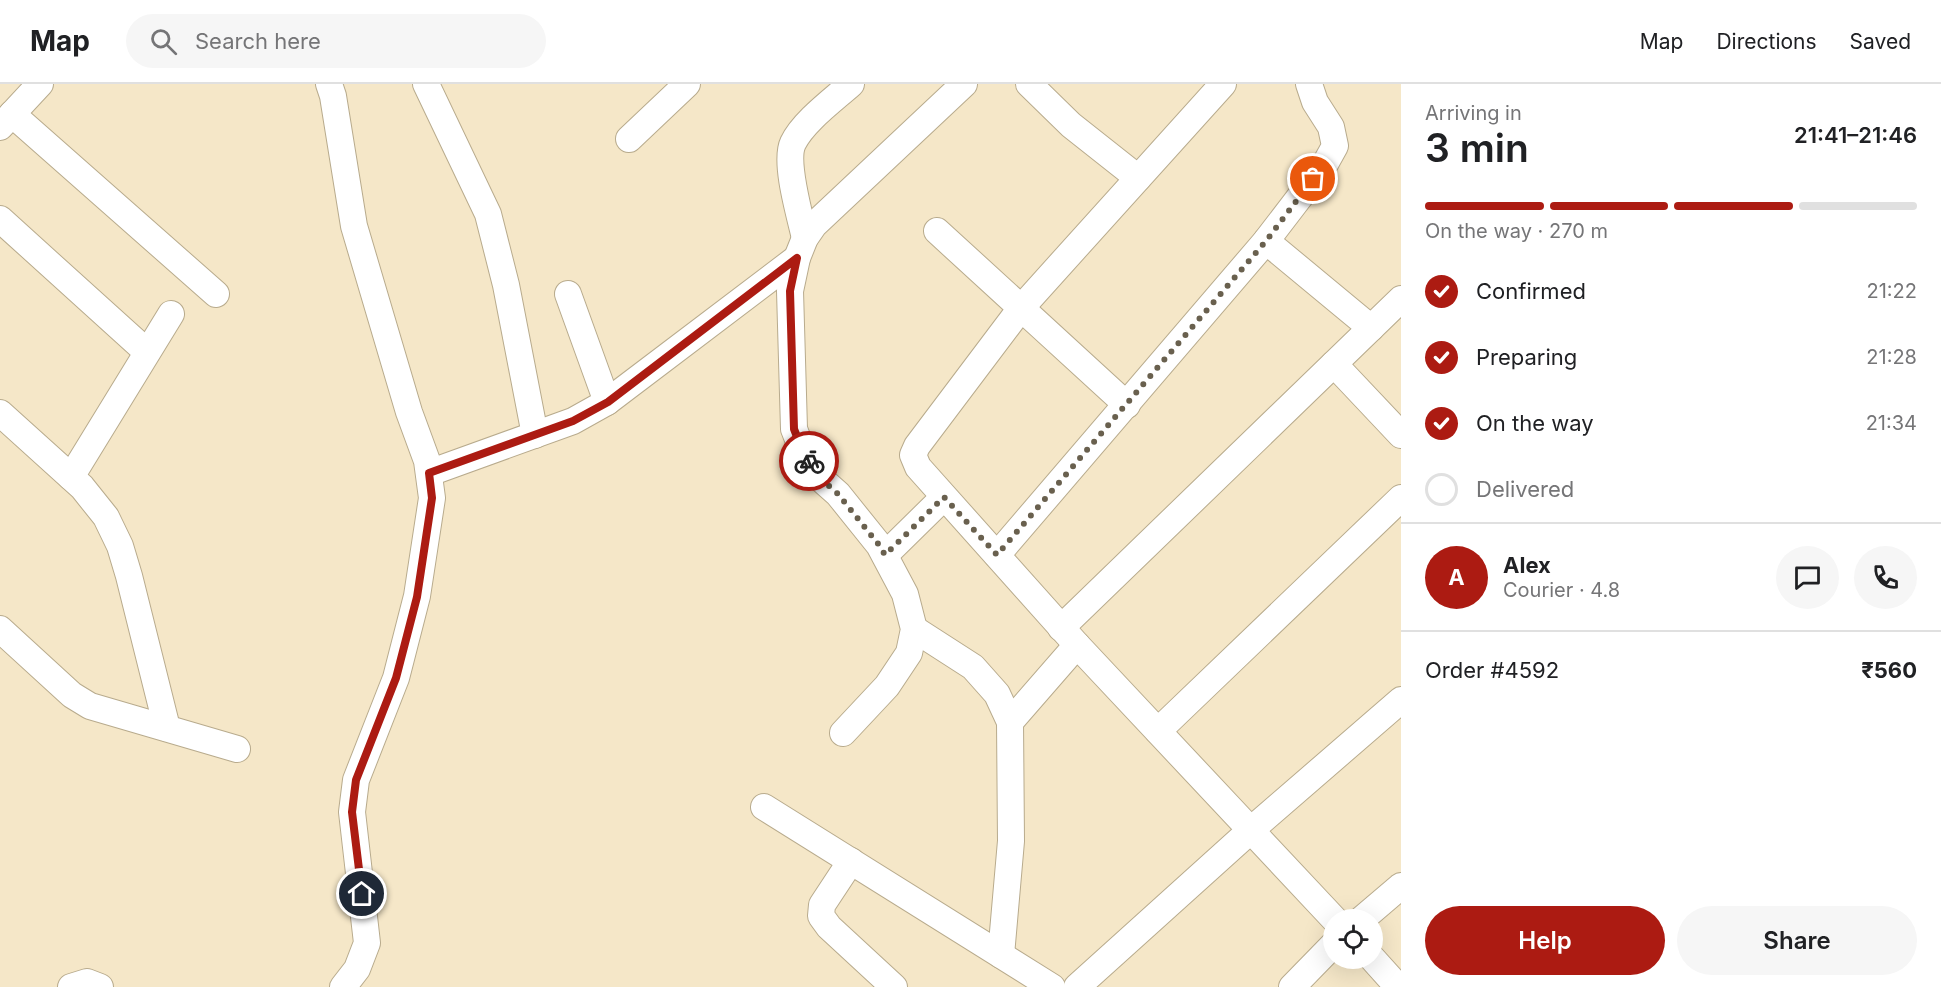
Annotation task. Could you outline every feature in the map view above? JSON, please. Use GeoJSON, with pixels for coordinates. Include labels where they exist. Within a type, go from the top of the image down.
{"type":"FeatureCollection","features":[{"type":"Feature","properties":{"kind":"street"},"geometry":{"type":"LineString","coordinates":[[40,84],[6,120],[216,294]]}},
{"type":"Feature","properties":{"kind":"street"},"geometry":{"type":"LineString","coordinates":[[328,84],[333,96],[357,236],[409,412],[427,461],[432,498],[417,597],[396,678],[356,780],[352,812],[367,943],[357,969],[343,987]]}},
{"type":"Feature","properties":{"kind":"street"},"geometry":{"type":"LineString","coordinates":[[426,84],[488,214],[506,285],[535,435]]}},
{"type":"Feature","properties":{"kind":"street"},"geometry":{"type":"LineString","coordinates":[[628,139],[687,84]]}},
{"type":"Feature","properties":{"kind":"street"},"geometry":{"type":"LineString","coordinates":[[801,248],[789,161],[792,144],[804,127],[851,84]]}},
{"type":"Feature","properties":{"kind":"street"},"geometry":{"type":"LineString","coordinates":[[843,733],[887,686],[909,653],[914,629],[905,594],[879,545],[838,494],[820,478],[801,447],[794,429],[790,291],[801,248],[814,225],[964,84]]}},
{"type":"Feature","properties":{"kind":"street"},"geometry":{"type":"LineString","coordinates":[[1029,84],[1071,125],[1138,178]]}},
{"type":"Feature","properties":{"kind":"street"},"geometry":{"type":"LineString","coordinates":[[1223,84],[1021,308],[917,446],[913,455],[918,467],[1069,637],[1325,909]]}},
{"type":"Feature","properties":{"kind":"street"},"geometry":{"type":"LineString","coordinates":[[997,555],[1266,241],[1325,164],[1335,146],[1331,127],[1315,102],[1309,84]]}},
{"type":"Feature","properties":{"kind":"street"},"geometry":{"type":"LineString","coordinates":[[0,219],[147,352]]}},
{"type":"Feature","properties":{"kind":"street"},"geometry":{"type":"LineString","coordinates":[[937,231],[1127,405]]}},
{"type":"Feature","properties":{"kind":"street"},"geometry":{"type":"LineString","coordinates":[[1266,241],[1371,328]]}},
{"type":"Feature","properties":{"kind":"street"},"geometry":{"type":"LineString","coordinates":[[429,473],[573,421],[608,402],[801,248]]}},
{"type":"Feature","properties":{"kind":"street"},"geometry":{"type":"LineString","coordinates":[[567,294],[608,402]]}},
{"type":"Feature","properties":{"kind":"street"},"geometry":{"type":"LineString","coordinates":[[1010,722],[1069,637],[1334,364],[1401,299]]}},
{"type":"Feature","properties":{"kind":"street"},"geometry":{"type":"LineString","coordinates":[[71,477],[171,314]]}},
{"type":"Feature","properties":{"kind":"street"},"geometry":{"type":"LineString","coordinates":[[1334,364],[1401,435]]}},
{"type":"Feature","properties":{"kind":"street"},"geometry":{"type":"LineString","coordinates":[[0,413],[82,487],[106,517],[120,546],[129,576],[167,728]]}},
{"type":"Feature","properties":{"kind":"street"},"geometry":{"type":"LineString","coordinates":[[885,555],[944,497]]}},
{"type":"Feature","properties":{"kind":"street"},"geometry":{"type":"LineString","coordinates":[[1158,731],[1401,498]]}},
{"type":"Feature","properties":{"kind":"street"},"geometry":{"type":"LineString","coordinates":[[0,629],[72,695],[90,706],[237,749]]}},
{"type":"Feature","properties":{"kind":"street"},"geometry":{"type":"LineString","coordinates":[[914,629],[973,667],[997,694],[1010,722],[1011,841],[1001,955]]}},
{"type":"Feature","properties":{"kind":"street"},"geometry":{"type":"LineString","coordinates":[[1077,987],[1251,830],[1401,700]]}},
{"type":"Feature","properties":{"kind":"street"},"geometry":{"type":"LineString","coordinates":[[764,807],[1052,987]]}},
{"type":"Feature","properties":{"kind":"street"},"geometry":{"type":"LineString","coordinates":[[851,861],[822,905],[821,916],[829,927],[894,987]]}},
{"type":"Feature","properties":{"kind":"street"},"geometry":{"type":"LineString","coordinates":[[1374,909],[1401,886]]}},
{"type":"Feature","properties":{"kind":"street"},"geometry":{"type":"LineString","coordinates":[[1292,987],[1323,956]]}},
{"type":"Feature","properties":{"kind":"street"},"geometry":{"type":"LineString","coordinates":[[1382,969],[1398,987]]}},
{"type":"Feature","properties":{"kind":"street"},"geometry":{"type":"LineString","coordinates":[[71,987],[87,982],[100,987]]}},
{"type":"Feature","properties":{"kind":"way so far"},"geometry":{"type":"LineString","coordinates":[[809,461],[820,478],[838,494],[885,555],[944,497],[997,555],[1266,241],[1313,179]]}},
{"type":"Feature","properties":{"kind":"route"},"geometry":{"type":"LineString","coordinates":[[362,894],[352,812],[356,780],[396,678],[417,597],[432,498],[429,473],[573,421],[608,402],[797,258],[790,291],[794,429],[809,461]]}}]}
